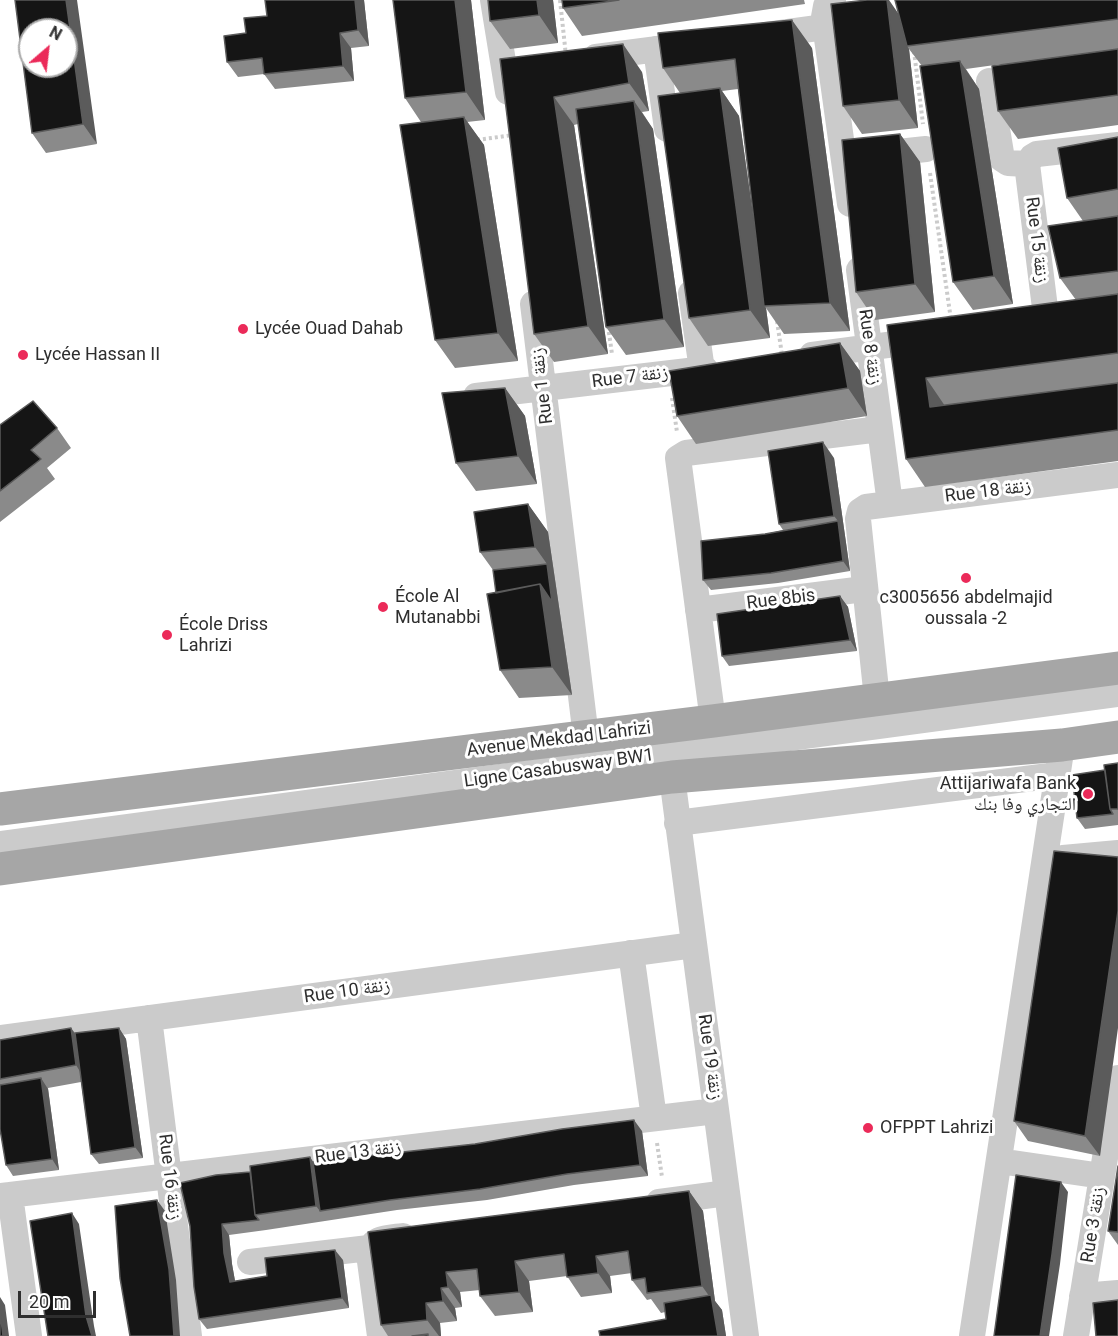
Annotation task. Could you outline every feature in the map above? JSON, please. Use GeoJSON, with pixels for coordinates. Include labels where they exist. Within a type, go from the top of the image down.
{"type":"FeatureCollection","features":[{"type":"Feature","properties":{"kind":"main road","name":"Avenue Mekdad Lahrizi"},"geometry":{"type":"LineString","coordinates":[[0,809],[713,721],[1118,668]]}},
{"type":"Feature","properties":{"kind":"main road"},"geometry":{"type":"LineString","coordinates":[[0,869],[672,777],[1060,760],[1118,737]]}},
{"type":"Feature","properties":{"kind":"street"},"geometry":{"type":"LineString","coordinates":[[493,0],[515,66],[513,135]]}},
{"type":"Feature","properties":{"kind":"street"},"geometry":{"type":"LineString","coordinates":[[746,38],[827,13]]}},
{"type":"Feature","properties":{"kind":"street","name":"Rue 8 زنقة"},"geometry":{"type":"LineString","coordinates":[[827,13],[843,159],[890,504]]}},
{"type":"Feature","properties":{"kind":"street"},"geometry":{"type":"LineString","coordinates":[[567,60],[701,44]]}},
{"type":"Feature","properties":{"kind":"street"},"geometry":{"type":"LineString","coordinates":[[656,49],[667,130]]}},
{"type":"Feature","properties":{"kind":"street"},"geometry":{"type":"LineString","coordinates":[[989,81],[1002,159],[1008,164],[1029,160],[1038,154],[1118,145]]}},
{"type":"Feature","properties":{"kind":"street"},"geometry":{"type":"LineString","coordinates":[[843,159],[926,149]]}},
{"type":"Feature","properties":{"kind":"street","name":"Rue 15 زنقة"},"geometry":{"type":"LineString","coordinates":[[1029,160],[1047,324]]}},
{"type":"Feature","properties":{"kind":"street","name":"Rue 7 زنقة"},"geometry":{"type":"LineString","coordinates":[[464,397],[713,368],[686,264]]}},
{"type":"Feature","properties":{"kind":"street","name":"Rue 1 زنقة"},"geometry":{"type":"LineString","coordinates":[[531,285],[586,737]]}},
{"type":"Feature","properties":{"kind":"street"},"geometry":{"type":"LineString","coordinates":[[782,359],[953,336]]}},
{"type":"Feature","properties":{"kind":"street"},"geometry":{"type":"LineString","coordinates":[[713,721],[678,462],[680,456],[686,453],[880,429]]}},
{"type":"Feature","properties":{"kind":"street","name":"Rue 18 زنقة"},"geometry":{"type":"LineString","coordinates":[[864,589],[858,519],[860,511],[866,507],[1118,475]]}},
{"type":"Feature","properties":{"kind":"street"},"geometry":{"type":"LineString","coordinates":[[864,589],[877,699]]}},
{"type":"Feature","properties":{"kind":"street","name":"Rue 8bis"},"geometry":{"type":"LineString","coordinates":[[698,610],[864,589]]}},
{"type":"Feature","properties":{"kind":"street","name":"Ligne Casabusway BW1"},"geometry":{"type":"LineString","coordinates":[[0,844],[1118,694]]}},
{"type":"Feature","properties":{"kind":"street","name":"Ligne Casabusway BW1"},"geometry":{"type":"LineString","coordinates":[[0,858],[1118,711]]}},
{"type":"Feature","properties":{"kind":"street"},"geometry":{"type":"LineString","coordinates":[[677,823],[1060,760],[972,1336]]}},
{"type":"Feature","properties":{"kind":"street","name":"Rue 19 زنقة"},"geometry":{"type":"LineString","coordinates":[[672,777],[746,1336]]}},
{"type":"Feature","properties":{"kind":"street"},"geometry":{"type":"LineString","coordinates":[[1045,860],[1118,853]]}},
{"type":"Feature","properties":{"kind":"street","name":"Rue 10 زنقة"},"geometry":{"type":"LineString","coordinates":[[0,1038],[694,945]]}},
{"type":"Feature","properties":{"kind":"street"},"geometry":{"type":"LineString","coordinates":[[631,953],[654,1118]]}},
{"type":"Feature","properties":{"kind":"street","name":"Rue 16 زنقة"},"geometry":{"type":"LineString","coordinates":[[149,1018],[189,1336]]}},
{"type":"Feature","properties":{"kind":"street","name":"Rue 3 زنقة"},"geometry":{"type":"LineString","coordinates":[[1076,1336],[1118,1078]]}},
{"type":"Feature","properties":{"kind":"street","name":"Rue 13 زنقة"},"geometry":{"type":"LineString","coordinates":[[5,1195],[716,1111]]}},
{"type":"Feature","properties":{"kind":"street"},"geometry":{"type":"LineString","coordinates":[[999,1161],[1102,1176]]}},
{"type":"Feature","properties":{"kind":"street"},"geometry":{"type":"LineString","coordinates":[[653,1203],[727,1193]]}},
{"type":"Feature","properties":{"kind":"street"},"geometry":{"type":"LineString","coordinates":[[5,1195],[28,1336]]}},
{"type":"Feature","properties":{"kind":"street"},"geometry":{"type":"LineString","coordinates":[[380,1336],[369,1248],[382,1239],[429,1233]]}},
{"type":"Feature","properties":{"kind":"street"},"geometry":{"type":"LineString","coordinates":[[250,1262],[369,1248]]}},
{"type":"Feature","properties":{"kind":"street"},"geometry":{"type":"LineString","coordinates":[[1082,1296],[1118,1293]]}},
{"type":"Feature","properties":{"kind":"path"},"geometry":{"type":"LineString","coordinates":[[560,0],[567,60]]}},
{"type":"Feature","properties":{"kind":"path"},"geometry":{"type":"LineString","coordinates":[[468,141],[513,135]]}},
{"type":"Feature","properties":{"kind":"path"},"geometry":{"type":"LineString","coordinates":[[775,310],[782,359]]}},
{"type":"Feature","properties":{"kind":"path"},"geometry":{"type":"LineString","coordinates":[[607,318],[615,380]]}},
{"type":"Feature","properties":{"kind":"path"},"geometry":{"type":"LineString","coordinates":[[669,373],[680,456]]}},
{"type":"Feature","properties":{"kind":"path"},"geometry":{"type":"LineString","coordinates":[[653,1203],[654,1118]]}},
{"type":"Feature","properties":{"kind":"building"},"geometry":{"type":"Polygon","coordinates":[[[15,0],[66,0],[68,18],[18,18],[18,23],[15,0]]]}},
{"type":"Feature","properties":{"kind":"building"},"geometry":{"type":"Polygon","coordinates":[[[265,0],[355,0],[358,30],[340,33],[343,66],[264,74],[262,58],[227,62],[224,36],[246,33],[244,18],[267,16],[265,0]]]}},
{"type":"Feature","properties":{"kind":"building"},"geometry":{"type":"Polygon","coordinates":[[[393,0],[455,0],[466,92],[405,98],[393,0]]]}},
{"type":"Feature","properties":{"kind":"building"},"geometry":{"type":"Polygon","coordinates":[[[488,0],[537,0],[539,15],[490,21],[488,0]]]}},
{"type":"Feature","properties":{"kind":"building"},"geometry":{"type":"Polygon","coordinates":[[[562,0],[619,0],[563,8],[562,0]]]}},
{"type":"Feature","properties":{"kind":"building"},"geometry":{"type":"Polygon","coordinates":[[[887,0],[899,100],[843,106],[831,4],[887,0]]]}},
{"type":"Feature","properties":{"kind":"building"},"geometry":{"type":"Polygon","coordinates":[[[895,0],[1118,0],[1118,19],[907,46],[895,0]]]}},
{"type":"Feature","properties":{"kind":"building"},"geometry":{"type":"Polygon","coordinates":[[[792,20],[830,303],[764,306],[735,59],[663,68],[658,33],[792,20]]]}},
{"type":"Feature","properties":{"kind":"building"},"geometry":{"type":"Polygon","coordinates":[[[623,44],[629,83],[554,97],[588,326],[534,334],[500,59],[623,44]]]}},
{"type":"Feature","properties":{"kind":"building"},"geometry":{"type":"Polygon","coordinates":[[[1118,49],[1118,95],[998,111],[992,66],[1118,49]]]}},
{"type":"Feature","properties":{"kind":"building"},"geometry":{"type":"Polygon","coordinates":[[[960,61],[994,276],[953,282],[920,66],[960,61]]]}},
{"type":"Feature","properties":{"kind":"building"},"geometry":{"type":"Polygon","coordinates":[[[25,78],[77,78],[83,124],[32,133],[25,78]]]}},
{"type":"Feature","properties":{"kind":"building"},"geometry":{"type":"Polygon","coordinates":[[[720,88],[750,310],[689,318],[658,96],[720,88]]]}},
{"type":"Feature","properties":{"kind":"building"},"geometry":{"type":"Polygon","coordinates":[[[634,101],[664,319],[606,327],[576,109],[634,101]]]}},
{"type":"Feature","properties":{"kind":"building"},"geometry":{"type":"Polygon","coordinates":[[[464,117],[498,333],[435,340],[400,125],[464,117]]]}},
{"type":"Feature","properties":{"kind":"building"},"geometry":{"type":"Polygon","coordinates":[[[900,134],[915,284],[856,292],[842,140],[900,134]]]}},
{"type":"Feature","properties":{"kind":"building"},"geometry":{"type":"Polygon","coordinates":[[[1118,137],[1118,189],[1067,198],[1058,148],[1118,137]]]}},
{"type":"Feature","properties":{"kind":"building"},"geometry":{"type":"Polygon","coordinates":[[[1118,216],[1118,271],[1060,278],[1048,226],[1118,216]]]}},
{"type":"Feature","properties":{"kind":"building"},"geometry":{"type":"Polygon","coordinates":[[[1118,294],[1118,353],[926,378],[930,407],[1118,383],[1118,430],[906,459],[887,325],[1118,294]]]}},
{"type":"Feature","properties":{"kind":"building"},"geometry":{"type":"Polygon","coordinates":[[[840,343],[848,388],[677,416],[669,371],[840,343]]]}},
{"type":"Feature","properties":{"kind":"building"},"geometry":{"type":"Polygon","coordinates":[[[505,388],[518,456],[456,463],[442,393],[505,388]]]}},
{"type":"Feature","properties":{"kind":"building"},"geometry":{"type":"Polygon","coordinates":[[[33,401],[57,428],[31,450],[41,459],[0,491],[0,425],[33,401]]]}},
{"type":"Feature","properties":{"kind":"building"},"geometry":{"type":"Polygon","coordinates":[[[823,442],[834,516],[779,524],[768,451],[823,442]]]}},
{"type":"Feature","properties":{"kind":"building"},"geometry":{"type":"Polygon","coordinates":[[[528,504],[535,547],[480,552],[474,512],[528,504]]]}},
{"type":"Feature","properties":{"kind":"building"},"geometry":{"type":"Polygon","coordinates":[[[838,521],[843,561],[771,573],[703,580],[701,541],[765,534],[838,521]]]}},
{"type":"Feature","properties":{"kind":"building"},"geometry":{"type":"Polygon","coordinates":[[[547,564],[552,602],[540,584],[496,593],[493,570],[547,564]]]}},
{"type":"Feature","properties":{"kind":"building"},"geometry":{"type":"Polygon","coordinates":[[[540,584],[552,667],[500,670],[487,594],[540,584]]]}},
{"type":"Feature","properties":{"kind":"building"},"geometry":{"type":"Polygon","coordinates":[[[840,596],[850,640],[722,656],[717,614],[840,596]]]}},
{"type":"Feature","properties":{"kind":"building"},"geometry":{"type":"Polygon","coordinates":[[[1118,763],[1118,809],[1110,809],[1104,765],[1118,763]]]}},
{"type":"Feature","properties":{"kind":"building"},"geometry":{"type":"Polygon","coordinates":[[[1105,770],[1110,809],[1113,814],[1077,818],[1072,775],[1105,770]]]}},
{"type":"Feature","properties":{"kind":"building"},"geometry":{"type":"Polygon","coordinates":[[[1054,851],[1118,857],[1118,911],[1085,1136],[1014,1121],[1054,851]]]}},
{"type":"Feature","properties":{"kind":"building"},"geometry":{"type":"Polygon","coordinates":[[[71,1028],[76,1065],[0,1079],[0,1040],[71,1028]]]}},
{"type":"Feature","properties":{"kind":"building"},"geometry":{"type":"Polygon","coordinates":[[[119,1028],[135,1147],[91,1154],[75,1033],[119,1028]]]}},
{"type":"Feature","properties":{"kind":"building"},"geometry":{"type":"Polygon","coordinates":[[[41,1078],[52,1159],[6,1165],[0,1129],[0,1085],[41,1078]]]}},
{"type":"Feature","properties":{"kind":"building"},"geometry":{"type":"Polygon","coordinates":[[[634,1120],[640,1165],[320,1211],[313,1162],[475,1144],[562,1129],[634,1120]]]}},
{"type":"Feature","properties":{"kind":"building"},"geometry":{"type":"Polygon","coordinates":[[[310,1157],[316,1206],[255,1215],[250,1166],[310,1157]]]}},
{"type":"Feature","properties":{"kind":"building"},"geometry":{"type":"Polygon","coordinates":[[[1118,1166],[1118,1232],[1108,1231],[1118,1166]]]}},
{"type":"Feature","properties":{"kind":"building"},"geometry":{"type":"Polygon","coordinates":[[[250,1172],[255,1215],[259,1220],[222,1224],[224,1253],[230,1282],[267,1276],[265,1258],[335,1250],[342,1298],[199,1319],[194,1287],[190,1226],[180,1183],[216,1175],[250,1172]]]}},
{"type":"Feature","properties":{"kind":"building"},"geometry":{"type":"Polygon","coordinates":[[[1016,1175],[1061,1182],[1040,1336],[994,1336],[1016,1175]]]}},
{"type":"Feature","properties":{"kind":"building"},"geometry":{"type":"Polygon","coordinates":[[[689,1191],[702,1286],[647,1293],[645,1278],[632,1280],[628,1251],[596,1256],[598,1273],[567,1277],[564,1254],[515,1261],[519,1292],[480,1296],[477,1269],[446,1272],[448,1287],[441,1288],[443,1301],[426,1303],[427,1320],[381,1325],[368,1232],[689,1191]]]}},
{"type":"Feature","properties":{"kind":"building"},"geometry":{"type":"Polygon","coordinates":[[[157,1200],[169,1269],[174,1336],[130,1336],[120,1278],[115,1206],[157,1200]]]}},
{"type":"Feature","properties":{"kind":"building"},"geometry":{"type":"Polygon","coordinates":[[[72,1213],[86,1316],[92,1336],[48,1336],[30,1221],[72,1213]]]}},
{"type":"Feature","properties":{"kind":"building"},"geometry":{"type":"Polygon","coordinates":[[[711,1295],[718,1336],[600,1336],[599,1331],[666,1319],[664,1303],[711,1295]]]}},
{"type":"Feature","properties":{"kind":"building"},"geometry":{"type":"Polygon","coordinates":[[[1118,1300],[1118,1336],[1096,1336],[1093,1303],[1118,1300]]]}},
{"type":"Feature","properties":{"kind":"building"},"geometry":{"type":"Polygon","coordinates":[[[0,1311],[3,1336],[0,1336],[0,1311]]]}},
{"type":"Feature","properties":{"kind":"place","name":"Lycée Ouad Dahab"},"geometry":{"type":"Point","coordinates":[243,329]}},
{"type":"Feature","properties":{"kind":"place","name":"Lycée Hassan II"},"geometry":{"type":"Point","coordinates":[23,355]}},
{"type":"Feature","properties":{"kind":"place","name":"c3005656 abdelmajid oussala -2"},"geometry":{"type":"Point","coordinates":[966,578]}},
{"type":"Feature","properties":{"kind":"place","name":"École Al Mutanabbi"},"geometry":{"type":"Point","coordinates":[383,607]}},
{"type":"Feature","properties":{"kind":"place","name":"École Driss Lahrizi"},"geometry":{"type":"Point","coordinates":[167,635]}},
{"type":"Feature","properties":{"kind":"place","name":"Attijariwafa Bank التجاري وفا بنك"},"geometry":{"type":"Point","coordinates":[1088,794]}},
{"type":"Feature","properties":{"kind":"place","name":"OFPPT Lahrizi"},"geometry":{"type":"Point","coordinates":[868,1128]}}]}
